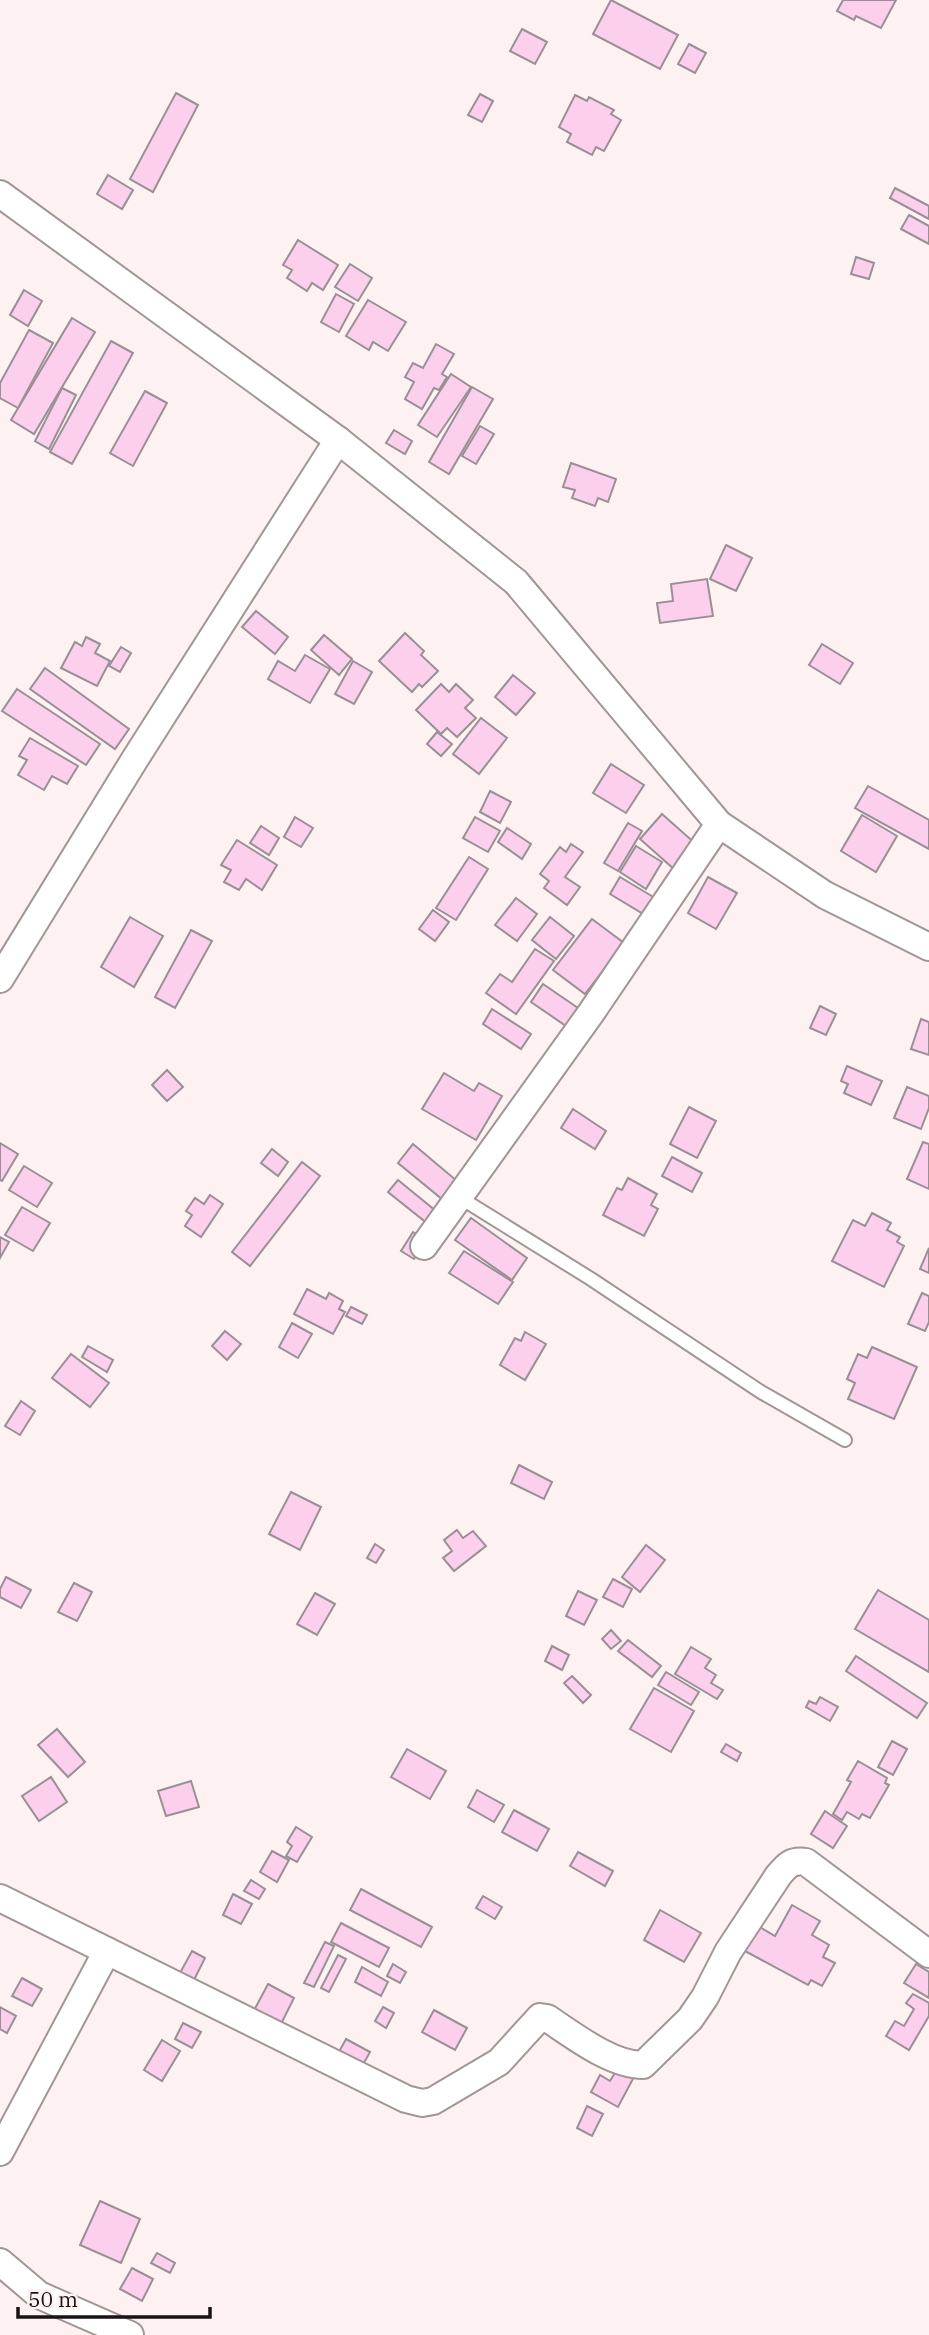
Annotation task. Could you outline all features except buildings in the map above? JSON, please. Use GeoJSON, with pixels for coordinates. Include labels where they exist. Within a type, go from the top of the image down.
{"type":"FeatureCollection","features":[{"type":"Feature","properties":{"kind":"street"},"geometry":{"type":"LineString","coordinates":[[0,194],[338,440],[516,582],[719,824],[825,895],[929,947]]}},
{"type":"Feature","properties":{"kind":"street"},"geometry":{"type":"LineString","coordinates":[[0,979],[135,759],[338,440]]}},
{"type":"Feature","properties":{"kind":"street"},"geometry":{"type":"LineString","coordinates":[[424,1246],[591,1013],[719,824]]}},
{"type":"Feature","properties":{"kind":"street"},"geometry":{"type":"LineString","coordinates":[[0,1898],[406,2099],[422,2103],[433,2101],[499,2062],[540,2017],[547,2018],[582,2041],[629,2065],[643,2065],[690,2020],[728,1952],[763,1898],[786,1865],[794,1860],[806,1862],[929,1954]]}},
{"type":"Feature","properties":{"kind":"street"},"geometry":{"type":"LineString","coordinates":[[0,2152],[107,1951]]}},
{"type":"Feature","properties":{"kind":"street"},"geometry":{"type":"LineString","coordinates":[[0,2262],[39,2295],[130,2335]]}},
{"type":"Feature","properties":{"kind":"lane"},"geometry":{"type":"LineString","coordinates":[[458,1197],[591,1279],[761,1392],[845,1440]]}}]}
